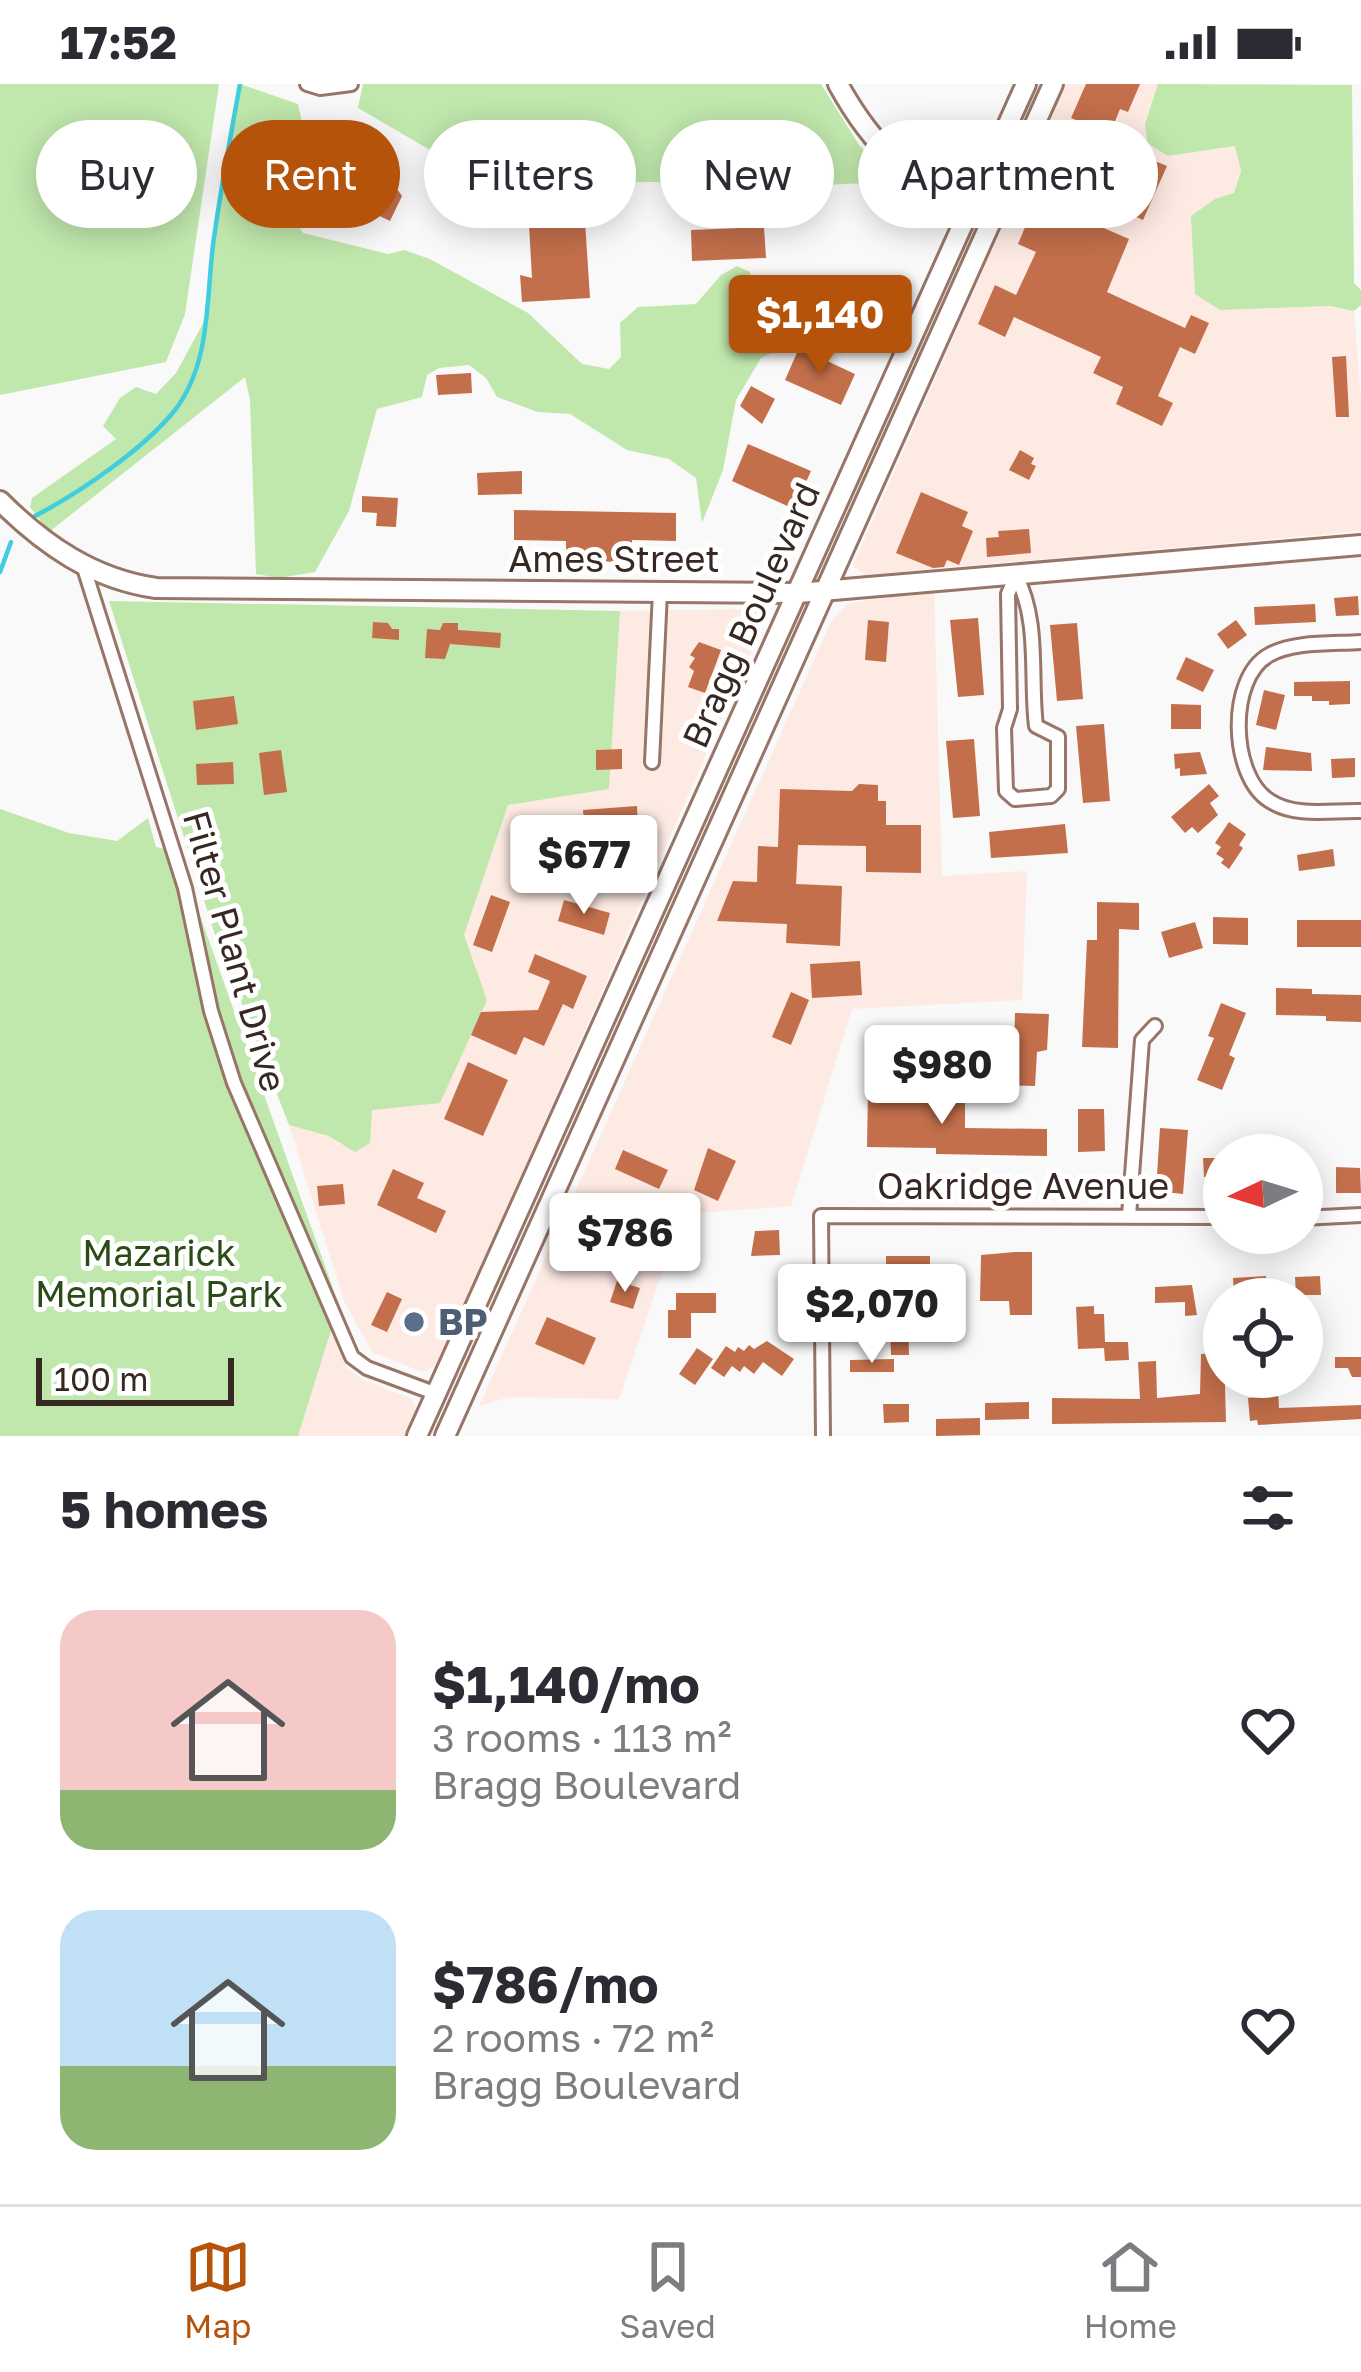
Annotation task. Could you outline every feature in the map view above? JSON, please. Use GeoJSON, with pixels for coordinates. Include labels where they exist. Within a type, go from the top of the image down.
{"type":"FeatureCollection","features":[{"type":"Feature","properties":{"kind":"main road"},"geometry":{"type":"LineString","coordinates":[[838,84],[863,120]]}},
{"type":"Feature","properties":{"kind":"main road","name":"Bragg Boulevard"},"geometry":{"type":"LineString","coordinates":[[1010,120],[1026,84]]}},
{"type":"Feature","properties":{"kind":"main road","name":"Bragg Boulevard"},"geometry":{"type":"LineString","coordinates":[[446,1436],[1053,84]]}},
{"type":"Feature","properties":{"kind":"main road","name":"Bragg Boulevard"},"geometry":{"type":"LineString","coordinates":[[417,1436],[962,228]]}},
{"type":"Feature","properties":{"kind":"main road"},"geometry":{"type":"LineString","coordinates":[[0,501],[84,568]]}},
{"type":"Feature","properties":{"kind":"main road","name":"Ames Street"},"geometry":{"type":"LineString","coordinates":[[84,568],[156,588],[797,593],[1361,544]]}},
{"type":"Feature","properties":{"kind":"main road"},"geometry":{"type":"LineString","coordinates":[[456,1413],[455,1382],[505,1270],[502,1250]]}},
{"type":"Feature","properties":{"kind":"street"},"geometry":{"type":"LineString","coordinates":[[307,84],[320,88],[351,84]]}},
{"type":"Feature","properties":{"kind":"street","name":"Filter Plant Drive"},"geometry":{"type":"LineString","coordinates":[[84,568],[185,887],[211,1011],[234,1083],[352,1357],[367,1368],[437,1394]]}},
{"type":"Feature","properties":{"kind":"street"},"geometry":{"type":"LineString","coordinates":[[1016,576],[1025,592],[1031,634],[1036,726],[1058,737],[1058,789],[1051,796],[1015,799],[1006,791],[1004,728],[1010,709],[1008,594],[1016,576]]}},
{"type":"Feature","properties":{"kind":"street"},"geometry":{"type":"LineString","coordinates":[[652,762],[660,592]]}},
{"type":"Feature","properties":{"kind":"street"},"geometry":{"type":"LineString","coordinates":[[1361,642],[1268,655],[1249,674],[1240,700],[1242,762],[1259,793],[1290,810],[1361,811]]}},
{"type":"Feature","properties":{"kind":"street"},"geometry":{"type":"LineString","coordinates":[[1129,1216],[1142,1040],[1156,1026]]}},
{"type":"Feature","properties":{"kind":"street"},"geometry":{"type":"LineString","coordinates":[[1323,1217],[1361,1215]]}},
{"type":"Feature","properties":{"kind":"street","name":"Oakridge Avenue"},"geometry":{"type":"LineString","coordinates":[[823,1436],[821,1216],[1203,1217]]}},
{"type":"Feature","properties":{"kind":"shaded area"},"geometry":{"type":"Polygon","coordinates":[[[1065,84],[1158,84],[1146,120],[1049,120],[1065,84]]]}},
{"type":"Feature","properties":{"kind":"shaded area"},"geometry":{"type":"Polygon","coordinates":[[[1158,142],[1168,156],[1236,146],[1241,171],[1234,193],[1215,199],[1220,310],[1330,306],[1354,311],[1361,401],[1361,531],[864,575],[853,565],[1002,228],[1158,228],[1158,142]]]}},
{"type":"Feature","properties":{"kind":"shaded area"},"geometry":{"type":"Polygon","coordinates":[[[934,589],[942,876],[1027,871],[1022,1000],[852,1009],[791,1206],[682,1214],[619,1399],[509,1397],[479,1406],[831,622],[847,604],[934,589]]]}},
{"type":"Feature","properties":{"kind":"shaded area"},"geometry":{"type":"Polygon","coordinates":[[[753,609],[766,618],[438,1365],[422,1372],[372,1352],[344,1301],[289,1125],[371,1110],[487,1000],[464,935],[508,805],[609,788],[620,611],[753,609]]]}},
{"type":"Feature","properties":{"kind":"shaded area"},"geometry":{"type":"Polygon","coordinates":[[[331,1330],[347,1368],[363,1380],[412,1399],[417,1414],[407,1436],[298,1436],[331,1330]]]}},
{"type":"Feature","properties":{"kind":"green space"},"geometry":{"type":"Polygon","coordinates":[[[0,84],[219,84],[185,314],[166,362],[0,395],[0,84]]]}},
{"type":"Feature","properties":{"kind":"green space"},"geometry":{"type":"Polygon","coordinates":[[[240,84],[298,104],[301,120],[234,120],[240,84]]]}},
{"type":"Feature","properties":{"kind":"green space"},"geometry":{"type":"Polygon","coordinates":[[[363,84],[821,84],[858,143],[858,183],[834,184],[834,120],[660,120],[660,183],[636,182],[636,120],[424,120],[424,146],[400,132],[400,120],[379,120],[358,108],[363,84]]]}},
{"type":"Feature","properties":{"kind":"green space"},"geometry":{"type":"Polygon","coordinates":[[[1158,84],[1352,85],[1354,283],[1361,290],[1361,305],[1354,311],[1330,306],[1220,310],[1195,294],[1191,216],[1215,199],[1234,193],[1241,171],[1235,146],[1168,156],[1158,150],[1158,120],[1146,120],[1158,84]]]}},
{"type":"Feature","properties":{"kind":"green space"},"geometry":{"type":"Polygon","coordinates":[[[221,193],[221,228],[300,228],[303,233],[388,254],[404,250],[430,259],[528,313],[582,364],[609,369],[621,357],[620,323],[638,307],[696,304],[721,275],[737,266],[750,272],[749,315],[758,330],[808,328],[806,343],[761,358],[736,400],[723,470],[702,523],[696,478],[669,459],[627,450],[570,414],[538,412],[497,397],[486,378],[469,365],[439,368],[427,375],[422,397],[377,409],[349,511],[315,572],[279,578],[256,574],[250,400],[245,377],[49,532],[30,507],[32,498],[116,439],[103,426],[120,398],[136,387],[156,394],[176,373],[207,316],[221,193]]]}},
{"type":"Feature","properties":{"kind":"green space"},"geometry":{"type":"Polygon","coordinates":[[[109,601],[620,611],[609,789],[508,805],[464,935],[487,1000],[440,1103],[372,1110],[370,1143],[355,1152],[329,1136],[289,1125],[215,935],[109,601]]]}},
{"type":"Feature","properties":{"kind":"green space","name":"Mazarick Memorial Park"},"geometry":{"type":"Polygon","coordinates":[[[0,809],[69,833],[117,841],[148,818],[156,847],[177,851],[339,1305],[298,1436],[0,1436],[0,809]]]}},
{"type":"Feature","properties":{"kind":"building"},"geometry":{"type":"Polygon","coordinates":[[[1086,84],[1140,84],[1128,112],[1120,109],[1116,120],[1071,118],[1086,84]]]}},
{"type":"Feature","properties":{"kind":"building"},"geometry":{"type":"Polygon","coordinates":[[[1158,162],[1167,166],[1158,186],[1158,162]]]}},
{"type":"Feature","properties":{"kind":"building"},"geometry":{"type":"Polygon","coordinates":[[[529,228],[585,228],[590,298],[522,302],[520,275],[532,278],[529,228]]]}},
{"type":"Feature","properties":{"kind":"building"},"geometry":{"type":"Polygon","coordinates":[[[764,228],[766,258],[692,261],[691,230],[764,228]]]}},
{"type":"Feature","properties":{"kind":"building"},"geometry":{"type":"Polygon","coordinates":[[[1025,228],[1104,228],[1129,239],[1107,292],[1185,328],[1191,315],[1209,323],[1195,354],[1180,347],[1158,396],[1173,403],[1162,426],[1116,404],[1123,387],[1093,373],[1101,357],[1014,317],[1005,337],[978,324],[995,285],[1016,295],[1036,252],[1018,244],[1025,228]]]}},
{"type":"Feature","properties":{"kind":"building"},"geometry":{"type":"Polygon","coordinates":[[[799,348],[855,374],[841,405],[785,380],[799,348]]]}},
{"type":"Feature","properties":{"kind":"building"},"geometry":{"type":"Polygon","coordinates":[[[1346,356],[1349,417],[1336,417],[1332,357],[1346,356]]]}},
{"type":"Feature","properties":{"kind":"building"},"geometry":{"type":"Polygon","coordinates":[[[471,373],[472,393],[438,395],[436,375],[471,373]]]}},
{"type":"Feature","properties":{"kind":"building"},"geometry":{"type":"Polygon","coordinates":[[[751,386],[775,399],[762,424],[740,406],[751,386]]]}},
{"type":"Feature","properties":{"kind":"building"},"geometry":{"type":"Polygon","coordinates":[[[748,444],[811,471],[794,509],[732,481],[748,444]]]}},
{"type":"Feature","properties":{"kind":"building"},"geometry":{"type":"Polygon","coordinates":[[[1020,450],[1034,458],[1031,464],[1036,466],[1029,480],[1009,470],[1020,450]]]}},
{"type":"Feature","properties":{"kind":"building"},"geometry":{"type":"Polygon","coordinates":[[[522,471],[522,494],[478,495],[477,473],[522,471]]]}},
{"type":"Feature","properties":{"kind":"building"},"geometry":{"type":"Polygon","coordinates":[[[921,492],[968,512],[962,526],[973,531],[959,565],[947,560],[944,567],[933,568],[896,553],[921,492]]]}},
{"type":"Feature","properties":{"kind":"building"},"geometry":{"type":"Polygon","coordinates":[[[362,496],[398,498],[396,527],[376,526],[377,513],[362,512],[362,496]]]}},
{"type":"Feature","properties":{"kind":"building"},"geometry":{"type":"Polygon","coordinates":[[[514,510],[676,513],[676,541],[632,540],[632,562],[566,561],[566,541],[514,540],[514,510]]]}},
{"type":"Feature","properties":{"kind":"building"},"geometry":{"type":"Polygon","coordinates":[[[1029,529],[1031,553],[987,557],[986,538],[999,537],[998,531],[1029,529]]]}},
{"type":"Feature","properties":{"kind":"building"},"geometry":{"type":"Polygon","coordinates":[[[1358,596],[1359,615],[1336,616],[1334,598],[1358,596]]]}},
{"type":"Feature","properties":{"kind":"building"},"geometry":{"type":"Polygon","coordinates":[[[1315,604],[1316,622],[1255,625],[1254,607],[1315,604]]]}},
{"type":"Feature","properties":{"kind":"building"},"geometry":{"type":"Polygon","coordinates":[[[978,618],[984,695],[958,697],[950,620],[978,618]]]}},
{"type":"Feature","properties":{"kind":"building"},"geometry":{"type":"Polygon","coordinates":[[[868,620],[889,622],[886,662],[865,660],[868,620]]]}},
{"type":"Feature","properties":{"kind":"building"},"geometry":{"type":"Polygon","coordinates":[[[1236,620],[1247,635],[1228,649],[1217,634],[1236,620]]]}},
{"type":"Feature","properties":{"kind":"building"},"geometry":{"type":"Polygon","coordinates":[[[373,622],[399,629],[399,640],[372,638],[373,622]]]}},
{"type":"Feature","properties":{"kind":"building"},"geometry":{"type":"Polygon","coordinates":[[[443,623],[458,623],[458,630],[501,633],[500,648],[450,644],[445,659],[425,658],[427,629],[440,630],[443,623]]]}},
{"type":"Feature","properties":{"kind":"building"},"geometry":{"type":"Polygon","coordinates":[[[1077,623],[1083,699],[1057,701],[1050,625],[1077,623]]]}},
{"type":"Feature","properties":{"kind":"building"},"geometry":{"type":"Polygon","coordinates":[[[699,642],[721,650],[705,693],[688,687],[694,671],[689,667],[695,658],[690,655],[699,642]]]}},
{"type":"Feature","properties":{"kind":"building"},"geometry":{"type":"Polygon","coordinates":[[[1186,657],[1214,670],[1203,692],[1176,679],[1186,657]]]}},
{"type":"Feature","properties":{"kind":"building"},"geometry":{"type":"Polygon","coordinates":[[[1350,681],[1350,704],[1329,705],[1329,701],[1312,701],[1312,696],[1294,696],[1294,682],[1350,681]]]}},
{"type":"Feature","properties":{"kind":"building"},"geometry":{"type":"Polygon","coordinates":[[[1264,690],[1285,695],[1276,730],[1256,725],[1264,690]]]}},
{"type":"Feature","properties":{"kind":"building"},"geometry":{"type":"Polygon","coordinates":[[[234,696],[238,724],[196,730],[193,701],[234,696]]]}},
{"type":"Feature","properties":{"kind":"building"},"geometry":{"type":"Polygon","coordinates":[[[1171,704],[1201,705],[1201,729],[1171,729],[1171,704]]]}},
{"type":"Feature","properties":{"kind":"building"},"geometry":{"type":"Polygon","coordinates":[[[1104,724],[1110,801],[1083,803],[1076,726],[1104,724]]]}},
{"type":"Feature","properties":{"kind":"building"},"geometry":{"type":"Polygon","coordinates":[[[974,739],[980,816],[953,818],[946,741],[974,739]]]}},
{"type":"Feature","properties":{"kind":"building"},"geometry":{"type":"Polygon","coordinates":[[[1266,747],[1311,753],[1312,771],[1263,770],[1266,747]]]}},
{"type":"Feature","properties":{"kind":"building"},"geometry":{"type":"Polygon","coordinates":[[[622,749],[622,769],[596,770],[596,750],[622,749]]]}},
{"type":"Feature","properties":{"kind":"building"},"geometry":{"type":"Polygon","coordinates":[[[281,750],[287,792],[264,795],[259,753],[281,750]]]}},
{"type":"Feature","properties":{"kind":"building"},"geometry":{"type":"Polygon","coordinates":[[[1200,752],[1207,774],[1180,776],[1174,754],[1200,752]]]}},
{"type":"Feature","properties":{"kind":"building"},"geometry":{"type":"Polygon","coordinates":[[[1355,758],[1355,777],[1332,778],[1331,759],[1355,758]]]}},
{"type":"Feature","properties":{"kind":"building"},"geometry":{"type":"Polygon","coordinates":[[[233,762],[234,784],[197,785],[196,764],[233,762]]]}},
{"type":"Feature","properties":{"kind":"building"},"geometry":{"type":"Polygon","coordinates":[[[859,784],[878,785],[878,801],[886,801],[886,825],[921,825],[921,873],[866,872],[866,846],[798,845],[796,884],[842,886],[840,946],[786,943],[787,924],[717,921],[733,881],[757,882],[758,846],[778,847],[780,789],[852,791],[859,784]]]}},
{"type":"Feature","properties":{"kind":"building"},"geometry":{"type":"Polygon","coordinates":[[[1209,784],[1219,796],[1210,803],[1218,815],[1198,833],[1192,827],[1185,833],[1171,817],[1209,784]]]}},
{"type":"Feature","properties":{"kind":"building"},"geometry":{"type":"Polygon","coordinates":[[[637,806],[638,829],[585,833],[583,810],[637,806]]]}},
{"type":"Feature","properties":{"kind":"building"},"geometry":{"type":"Polygon","coordinates":[[[1229,822],[1246,834],[1229,869],[1216,854],[1221,847],[1215,843],[1229,822]]]}},
{"type":"Feature","properties":{"kind":"building"},"geometry":{"type":"Polygon","coordinates":[[[1065,824],[1068,853],[991,858],[989,832],[1065,824]]]}},
{"type":"Feature","properties":{"kind":"building"},"geometry":{"type":"Polygon","coordinates":[[[1333,849],[1335,866],[1299,871],[1297,855],[1333,849]]]}},
{"type":"Feature","properties":{"kind":"building"},"geometry":{"type":"Polygon","coordinates":[[[491,895],[510,902],[492,952],[473,945],[491,895]]]}},
{"type":"Feature","properties":{"kind":"building"},"geometry":{"type":"Polygon","coordinates":[[[564,900],[610,913],[604,935],[558,921],[564,900]]]}},
{"type":"Feature","properties":{"kind":"building"},"geometry":{"type":"Polygon","coordinates":[[[1097,902],[1139,903],[1139,930],[1119,929],[1118,1048],[1082,1047],[1087,940],[1097,940],[1097,902]]]}},
{"type":"Feature","properties":{"kind":"building"},"geometry":{"type":"Polygon","coordinates":[[[1213,917],[1248,918],[1248,945],[1213,944],[1213,917]]]}},
{"type":"Feature","properties":{"kind":"building"},"geometry":{"type":"Polygon","coordinates":[[[1297,920],[1361,920],[1361,947],[1297,947],[1297,920]]]}},
{"type":"Feature","properties":{"kind":"building"},"geometry":{"type":"Polygon","coordinates":[[[1195,922],[1203,948],[1169,958],[1161,932],[1195,922]]]}},
{"type":"Feature","properties":{"kind":"building"},"geometry":{"type":"Polygon","coordinates":[[[535,954],[587,976],[573,1009],[563,1004],[544,1046],[524,1037],[516,1055],[471,1035],[481,1012],[538,1010],[550,981],[528,972],[535,954]]]}},
{"type":"Feature","properties":{"kind":"building"},"geometry":{"type":"Polygon","coordinates":[[[860,961],[862,995],[812,998],[810,964],[860,961]]]}},
{"type":"Feature","properties":{"kind":"building"},"geometry":{"type":"Polygon","coordinates":[[[1276,988],[1361,995],[1361,1022],[1276,1015],[1276,988]]]}},
{"type":"Feature","properties":{"kind":"building"},"geometry":{"type":"Polygon","coordinates":[[[791,992],[809,1000],[791,1045],[772,1037],[791,992]]]}},
{"type":"Feature","properties":{"kind":"building"},"geometry":{"type":"Polygon","coordinates":[[[1221,1003],[1246,1013],[1229,1055],[1235,1058],[1222,1090],[1197,1080],[1214,1038],[1208,1036],[1221,1003]]]}},
{"type":"Feature","properties":{"kind":"building"},"geometry":{"type":"Polygon","coordinates":[[[1015,1013],[1049,1014],[1047,1050],[1037,1052],[1035,1086],[1003,1085],[1005,1051],[1014,1049],[1015,1013]]]}},
{"type":"Feature","properties":{"kind":"building"},"geometry":{"type":"Polygon","coordinates":[[[468,1062],[508,1080],[483,1136],[444,1119],[468,1062]]]}},
{"type":"Feature","properties":{"kind":"building"},"geometry":{"type":"Polygon","coordinates":[[[868,1090],[925,1091],[925,1098],[965,1097],[965,1128],[1047,1129],[1047,1156],[867,1147],[868,1090]]]}},
{"type":"Feature","properties":{"kind":"building"},"geometry":{"type":"Polygon","coordinates":[[[1078,1109],[1104,1109],[1105,1151],[1078,1152],[1078,1109]]]}},
{"type":"Feature","properties":{"kind":"building"},"geometry":{"type":"Polygon","coordinates":[[[1160,1128],[1188,1130],[1183,1194],[1156,1191],[1160,1128]]]}},
{"type":"Feature","properties":{"kind":"building"},"geometry":{"type":"Polygon","coordinates":[[[708,1148],[736,1161],[718,1201],[694,1190],[708,1148]]]}},
{"type":"Feature","properties":{"kind":"building"},"geometry":{"type":"Polygon","coordinates":[[[623,1150],[668,1170],[659,1189],[615,1169],[623,1150]]]}},
{"type":"Feature","properties":{"kind":"building"},"geometry":{"type":"Polygon","coordinates":[[[1336,1167],[1360,1168],[1361,1193],[1336,1193],[1336,1167]]]}},
{"type":"Feature","properties":{"kind":"building"},"geometry":{"type":"Polygon","coordinates":[[[393,1169],[424,1183],[417,1198],[446,1211],[436,1233],[377,1205],[393,1169]]]}},
{"type":"Feature","properties":{"kind":"building"},"geometry":{"type":"Polygon","coordinates":[[[343,1184],[345,1204],[319,1206],[317,1186],[343,1184]]]}},
{"type":"Feature","properties":{"kind":"building"},"geometry":{"type":"Polygon","coordinates":[[[779,1230],[780,1255],[751,1256],[755,1231],[779,1230]]]}},
{"type":"Feature","properties":{"kind":"building"},"geometry":{"type":"Polygon","coordinates":[[[583,1231],[615,1245],[607,1264],[599,1260],[594,1271],[571,1261],[583,1231]]]}},
{"type":"Feature","properties":{"kind":"building"},"geometry":{"type":"Polygon","coordinates":[[[1032,1252],[1032,1315],[1010,1315],[1009,1301],[980,1301],[981,1255],[1032,1252]]]}},
{"type":"Feature","properties":{"kind":"building"},"geometry":{"type":"Polygon","coordinates":[[[886,1256],[930,1256],[930,1268],[886,1269],[886,1256]]]}},
{"type":"Feature","properties":{"kind":"building"},"geometry":{"type":"Polygon","coordinates":[[[617,1281],[640,1288],[633,1309],[610,1302],[617,1281]]]}},
{"type":"Feature","properties":{"kind":"building"},"geometry":{"type":"Polygon","coordinates":[[[891,1281],[891,1318],[871,1319],[870,1282],[891,1281]]]}},
{"type":"Feature","properties":{"kind":"building"},"geometry":{"type":"Polygon","coordinates":[[[1192,1285],[1197,1315],[1185,1316],[1185,1302],[1155,1303],[1155,1287],[1192,1285]]]}},
{"type":"Feature","properties":{"kind":"building"},"geometry":{"type":"Polygon","coordinates":[[[387,1292],[402,1299],[387,1332],[371,1325],[387,1292]]]}},
{"type":"Feature","properties":{"kind":"building"},"geometry":{"type":"Polygon","coordinates":[[[676,1293],[716,1293],[716,1313],[691,1313],[691,1338],[668,1338],[668,1310],[676,1310],[676,1293]]]}},
{"type":"Feature","properties":{"kind":"building"},"geometry":{"type":"Polygon","coordinates":[[[1094,1306],[1094,1314],[1104,1314],[1105,1342],[1128,1342],[1129,1360],[1105,1361],[1104,1348],[1078,1349],[1076,1307],[1094,1306]]]}},
{"type":"Feature","properties":{"kind":"building"},"geometry":{"type":"Polygon","coordinates":[[[547,1317],[596,1338],[584,1365],[535,1344],[547,1317]]]}},
{"type":"Feature","properties":{"kind":"building"},"geometry":{"type":"Polygon","coordinates":[[[908,1321],[909,1355],[891,1355],[890,1322],[908,1321]]]}},
{"type":"Feature","properties":{"kind":"building"},"geometry":{"type":"Polygon","coordinates":[[[767,1341],[794,1359],[782,1376],[763,1362],[754,1374],[744,1366],[740,1372],[732,1366],[724,1377],[711,1368],[726,1346],[744,1351],[767,1341]]]}},
{"type":"Feature","properties":{"kind":"building"},"geometry":{"type":"Polygon","coordinates":[[[697,1348],[713,1359],[695,1385],[679,1374],[697,1348]]]}},
{"type":"Feature","properties":{"kind":"building"},"geometry":{"type":"Polygon","coordinates":[[[1201,1354],[1203,1398],[1225,1398],[1226,1422],[1052,1424],[1052,1398],[1140,1399],[1138,1362],[1156,1361],[1157,1398],[1200,1394],[1201,1354]]]}},
{"type":"Feature","properties":{"kind":"building"},"geometry":{"type":"Polygon","coordinates":[[[1335,1357],[1361,1357],[1361,1377],[1352,1377],[1348,1368],[1335,1368],[1335,1357]]]}},
{"type":"Feature","properties":{"kind":"building"},"geometry":{"type":"Polygon","coordinates":[[[894,1359],[894,1372],[850,1372],[850,1360],[894,1359]]]}},
{"type":"Feature","properties":{"kind":"building"},"geometry":{"type":"Polygon","coordinates":[[[1248,1398],[1278,1398],[1279,1408],[1361,1405],[1361,1419],[1258,1425],[1257,1420],[1250,1421],[1248,1398]]]}},
{"type":"Feature","properties":{"kind":"building"},"geometry":{"type":"Polygon","coordinates":[[[1029,1402],[1029,1419],[985,1420],[985,1403],[1029,1402]]]}},
{"type":"Feature","properties":{"kind":"building"},"geometry":{"type":"Polygon","coordinates":[[[883,1404],[909,1404],[909,1422],[884,1423],[883,1404]]]}},
{"type":"Feature","properties":{"kind":"building"},"geometry":{"type":"Polygon","coordinates":[[[980,1418],[980,1435],[936,1436],[936,1419],[980,1418]]]}},
{"type":"Feature","properties":{"kind":"waterway"},"geometry":{"type":"LineString","coordinates":[[35,516],[129,455],[162,425],[188,390],[206,323],[215,231],[240,84]]}},
{"type":"Feature","properties":{"kind":"waterway"},"geometry":{"type":"LineString","coordinates":[[0,572],[11,542]]}},
{"type":"Feature","properties":{"kind":"place","name":"BP"},"geometry":{"type":"Point","coordinates":[414,1322]}}]}
